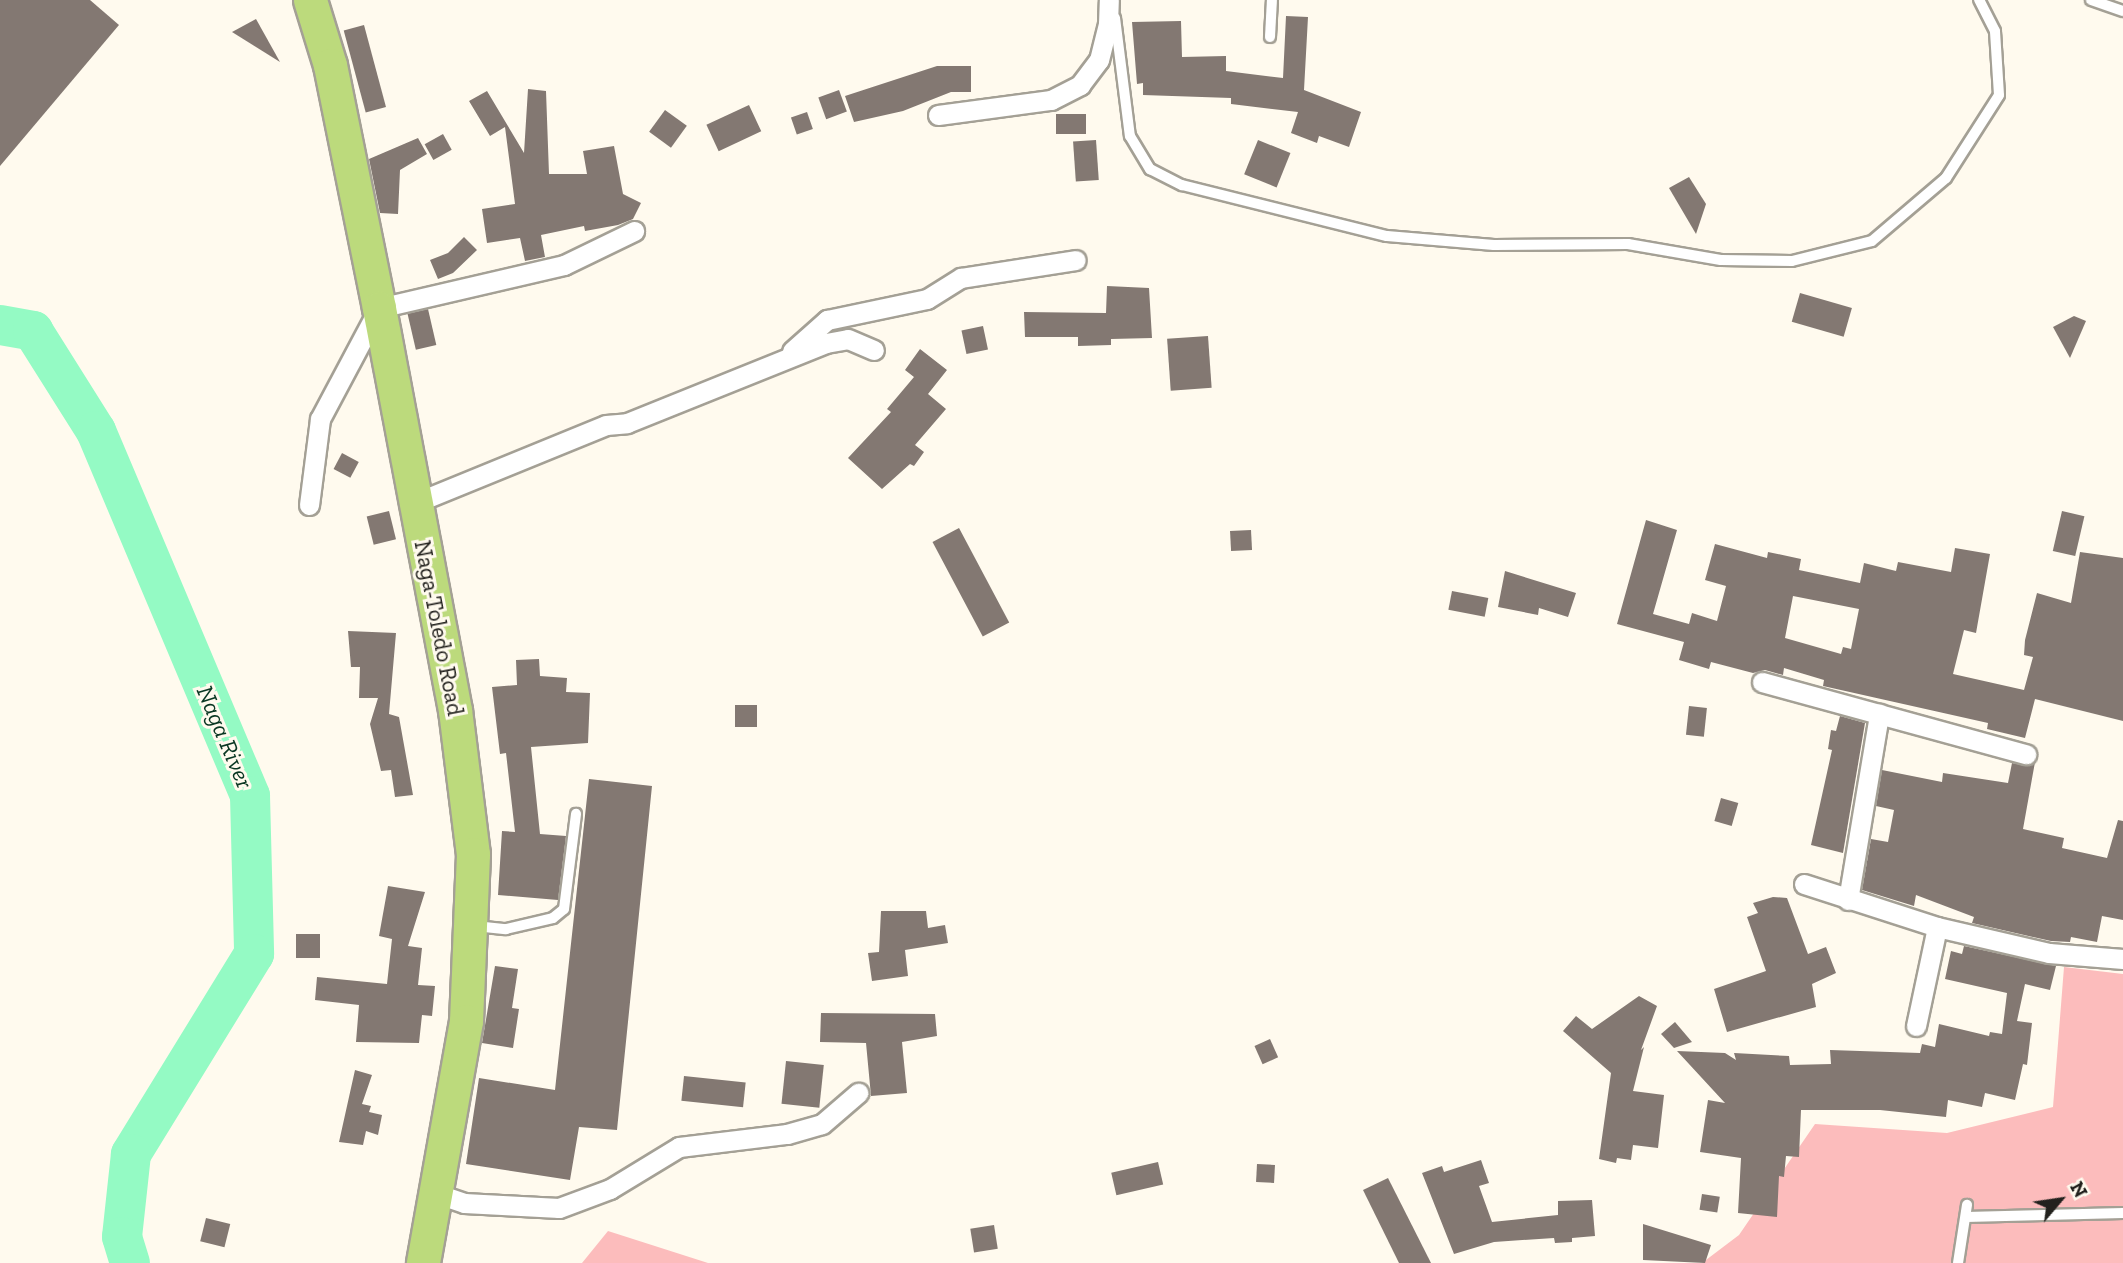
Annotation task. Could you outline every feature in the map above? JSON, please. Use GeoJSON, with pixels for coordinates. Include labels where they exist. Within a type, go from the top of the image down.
{"type":"FeatureCollection","features":[{"type":"Feature","properties":{"kind":"highway","name":"Naga-Toledo Road"},"geometry":{"type":"LineString","coordinates":[[316,2],[379,309],[455,710],[473,853],[473,926],[466,1021],[423,1263]]}},
{"type":"Feature","properties":{"kind":"street"},"geometry":{"type":"LineString","coordinates":[[937,115],[1051,100],[1080,85],[1099,60],[1111,0]]}},
{"type":"Feature","properties":{"kind":"street"},"geometry":{"type":"LineString","coordinates":[[309,505],[320,419],[379,309],[564,265],[634,231]]}},
{"type":"Feature","properties":{"kind":"street"},"geometry":{"type":"LineString","coordinates":[[781,362],[827,320],[927,299],[961,278],[1076,260]]}},
{"type":"Feature","properties":{"kind":"street"},"geometry":{"type":"LineString","coordinates":[[415,503],[606,425],[627,423],[781,362],[848,339],[874,350]]}},
{"type":"Feature","properties":{"kind":"street"},"geometry":{"type":"LineString","coordinates":[[1762,682],[2026,754]]}},
{"type":"Feature","properties":{"kind":"street"},"geometry":{"type":"LineString","coordinates":[[1848,900],[1879,714]]}},
{"type":"Feature","properties":{"kind":"street"},"geometry":{"type":"LineString","coordinates":[[1804,884],[1937,927],[2049,953],[2123,959]]}},
{"type":"Feature","properties":{"kind":"street"},"geometry":{"type":"LineString","coordinates":[[1916,1026],[1937,927]]}},
{"type":"Feature","properties":{"kind":"street"},"geometry":{"type":"LineString","coordinates":[[435,1193],[464,1203],[559,1208],[610,1188],[679,1147],[787,1134],[822,1124],[858,1093]]}},
{"type":"Feature","properties":{"kind":"lane"},"geometry":{"type":"LineString","coordinates":[[1111,0],[1130,136],[1150,169],[1182,185],[1387,236],[1494,245],[1628,244],[1721,260],[1792,261],[1872,241],[1946,178],[1999,95],[1995,31],[1979,0]]}},
{"type":"Feature","properties":{"kind":"lane"},"geometry":{"type":"LineString","coordinates":[[1269,37],[1272,0]]}},
{"type":"Feature","properties":{"kind":"lane"},"geometry":{"type":"LineString","coordinates":[[2091,0],[2123,11]]}},
{"type":"Feature","properties":{"kind":"lane"},"geometry":{"type":"LineString","coordinates":[[473,926],[506,929],[553,918],[564,909],[576,814]]}},
{"type":"Feature","properties":{"kind":"lane"},"geometry":{"type":"LineString","coordinates":[[1958,1263],[1968,1205]]}},
{"type":"Feature","properties":{"kind":"lane"},"geometry":{"type":"LineString","coordinates":[[1966,1217],[2123,1213]]}},
{"type":"Feature","properties":{"kind":"shaded area"},"geometry":{"type":"Polygon","coordinates":[[[2064,967],[2123,974],[2123,1263],[1702,1263],[1739,1235],[1815,1124],[1947,1133],[2053,1107],[2064,967]]]}},
{"type":"Feature","properties":{"kind":"shaded area"},"geometry":{"type":"Polygon","coordinates":[[[608,1231],[708,1263],[582,1263],[608,1231]]]}},
{"type":"Feature","properties":{"kind":"building"},"geometry":{"type":"Polygon","coordinates":[[[0,0],[90,0],[119,25],[0,166],[0,0]]]}},
{"type":"Feature","properties":{"kind":"building"},"geometry":{"type":"Polygon","coordinates":[[[1286,16],[1308,17],[1304,90],[1361,112],[1349,147],[1319,136],[1317,143],[1291,133],[1298,112],[1231,104],[1231,98],[1143,95],[1143,83],[1137,84],[1132,22],[1181,21],[1182,57],[1226,56],[1226,71],[1283,78],[1286,16]]]}},
{"type":"Feature","properties":{"kind":"building"},"geometry":{"type":"Polygon","coordinates":[[[256,19],[280,62],[232,32],[256,19]]]}},
{"type":"Feature","properties":{"kind":"building"},"geometry":{"type":"Polygon","coordinates":[[[364,25],[386,107],[366,113],[344,30],[364,25]]]}},
{"type":"Feature","properties":{"kind":"building"},"geometry":{"type":"Polygon","coordinates":[[[937,66],[971,66],[971,92],[951,92],[903,111],[854,122],[845,96],[937,66]]]}},
{"type":"Feature","properties":{"kind":"building"},"geometry":{"type":"Polygon","coordinates":[[[528,89],[546,91],[549,174],[587,174],[583,151],[614,146],[623,194],[641,203],[633,219],[618,225],[585,231],[584,226],[541,235],[545,257],[525,261],[520,238],[487,243],[482,209],[515,204],[505,127],[490,136],[469,101],[487,91],[524,153],[528,89]]]}},
{"type":"Feature","properties":{"kind":"building"},"geometry":{"type":"Polygon","coordinates":[[[839,90],[847,112],[826,119],[818,98],[839,90]]]}},
{"type":"Feature","properties":{"kind":"building"},"geometry":{"type":"Polygon","coordinates":[[[749,105],[761,131],[719,151],[706,125],[749,105]]]}},
{"type":"Feature","properties":{"kind":"building"},"geometry":{"type":"Polygon","coordinates":[[[665,110],[687,126],[671,148],[649,132],[665,110]]]}},
{"type":"Feature","properties":{"kind":"building"},"geometry":{"type":"Polygon","coordinates":[[[807,112],[813,129],[797,135],[791,118],[807,112]]]}},
{"type":"Feature","properties":{"kind":"building"},"geometry":{"type":"Polygon","coordinates":[[[1056,114],[1086,114],[1086,134],[1056,134],[1056,114]]]}},
{"type":"Feature","properties":{"kind":"building"},"geometry":{"type":"Polygon","coordinates":[[[443,134],[452,150],[433,160],[425,144],[443,134]]]}},
{"type":"Feature","properties":{"kind":"building"},"geometry":{"type":"Polygon","coordinates":[[[418,138],[427,154],[400,170],[398,214],[380,213],[369,159],[418,138]]]}},
{"type":"Feature","properties":{"kind":"building"},"geometry":{"type":"Polygon","coordinates":[[[1096,140],[1099,180],[1076,182],[1073,142],[1096,140]]]}},
{"type":"Feature","properties":{"kind":"building"},"geometry":{"type":"Polygon","coordinates":[[[1258,140],[1290,153],[1277,187],[1244,174],[1258,140]]]}},
{"type":"Feature","properties":{"kind":"building"},"geometry":{"type":"Polygon","coordinates":[[[1689,177],[1706,204],[1696,234],[1669,188],[1689,177]]]}},
{"type":"Feature","properties":{"kind":"building"},"geometry":{"type":"Polygon","coordinates":[[[464,237],[477,250],[453,273],[438,279],[430,260],[448,253],[464,237]]]}},
{"type":"Feature","properties":{"kind":"building"},"geometry":{"type":"Polygon","coordinates":[[[1107,286],[1149,288],[1152,338],[1111,339],[1111,345],[1078,346],[1078,337],[1025,337],[1024,312],[1106,313],[1107,286]]]}},
{"type":"Feature","properties":{"kind":"building"},"geometry":{"type":"Polygon","coordinates":[[[1800,293],[1852,308],[1844,337],[1792,322],[1800,293]]]}},
{"type":"Feature","properties":{"kind":"building"},"geometry":{"type":"Polygon","coordinates":[[[428,309],[436,345],[416,350],[408,314],[428,309]]]}},
{"type":"Feature","properties":{"kind":"building"},"geometry":{"type":"Polygon","coordinates":[[[2074,316],[2086,321],[2070,358],[2053,327],[2074,316]]]}},
{"type":"Feature","properties":{"kind":"building"},"geometry":{"type":"Polygon","coordinates":[[[983,326],[988,349],[966,354],[961,331],[983,326]]]}},
{"type":"Feature","properties":{"kind":"building"},"geometry":{"type":"Polygon","coordinates":[[[1208,336],[1212,388],[1171,391],[1167,339],[1208,336]]]}},
{"type":"Feature","properties":{"kind":"building"},"geometry":{"type":"Polygon","coordinates":[[[920,349],[947,370],[928,394],[946,409],[915,445],[924,452],[914,466],[910,464],[882,489],[848,458],[891,412],[887,409],[914,377],[905,370],[920,349]]]}},
{"type":"Feature","properties":{"kind":"building"},"geometry":{"type":"Polygon","coordinates":[[[342,453],[359,462],[350,478],[334,469],[342,453]]]}},
{"type":"Feature","properties":{"kind":"building"},"geometry":{"type":"Polygon","coordinates":[[[389,511],[396,539],[374,545],[367,517],[389,511]]]}},
{"type":"Feature","properties":{"kind":"building"},"geometry":{"type":"Polygon","coordinates":[[[2062,511],[2084,516],[2075,556],[2053,551],[2062,511]]]}},
{"type":"Feature","properties":{"kind":"building"},"geometry":{"type":"Polygon","coordinates":[[[1646,520],[1677,530],[1653,614],[1689,624],[1692,613],[1717,621],[1726,586],[1705,580],[1715,544],[1767,558],[1768,552],[1801,559],[1799,570],[1860,583],[1864,563],[1896,571],[1898,562],[1951,572],[1955,548],[1990,554],[1976,633],[1964,630],[1953,674],[2024,690],[2033,657],[2024,655],[2025,640],[2037,593],[2071,603],[2080,552],[2123,558],[2123,721],[2035,699],[2025,738],[1987,729],[1988,723],[1823,686],[1824,680],[1784,668],[1783,675],[1765,670],[1753,673],[1711,662],[1709,669],[1679,660],[1684,642],[1617,624],[1646,520]],[[1793,596],[1785,638],[1841,654],[1843,647],[1851,649],[1859,609],[1793,596]]]}},
{"type":"Feature","properties":{"kind":"building"},"geometry":{"type":"Polygon","coordinates":[[[959,528],[1009,622],[983,637],[933,542],[959,528]]]}},
{"type":"Feature","properties":{"kind":"building"},"geometry":{"type":"Polygon","coordinates":[[[1251,530],[1252,550],[1231,551],[1230,531],[1251,530]]]}},
{"type":"Feature","properties":{"kind":"building"},"geometry":{"type":"Polygon","coordinates":[[[1505,571],[1576,593],[1568,617],[1539,608],[1538,615],[1498,607],[1505,571]]]}},
{"type":"Feature","properties":{"kind":"building"},"geometry":{"type":"Polygon","coordinates":[[[1452,591],[1488,598],[1485,617],[1448,610],[1452,591]]]}},
{"type":"Feature","properties":{"kind":"building"},"geometry":{"type":"Polygon","coordinates":[[[348,631],[396,633],[389,714],[399,717],[413,795],[395,797],[391,770],[381,771],[370,724],[378,698],[359,698],[360,667],[351,667],[348,631]]]}},
{"type":"Feature","properties":{"kind":"building"},"geometry":{"type":"Polygon","coordinates":[[[539,659],[540,676],[567,678],[566,692],[590,693],[588,743],[531,747],[540,834],[566,836],[558,900],[498,895],[502,831],[515,832],[506,753],[500,754],[492,687],[517,685],[516,660],[539,659]]]}},
{"type":"Feature","properties":{"kind":"building"},"geometry":{"type":"Polygon","coordinates":[[[735,705],[757,705],[757,727],[735,727],[735,705]]]}},
{"type":"Feature","properties":{"kind":"building"},"geometry":{"type":"Polygon","coordinates":[[[1689,706],[1707,708],[1704,737],[1686,735],[1689,706]]]}},
{"type":"Feature","properties":{"kind":"building"},"geometry":{"type":"Polygon","coordinates":[[[1840,716],[1865,723],[1843,853],[1811,845],[1832,750],[1828,749],[1831,730],[1836,731],[1840,716]]]}},
{"type":"Feature","properties":{"kind":"building"},"geometry":{"type":"Polygon","coordinates":[[[2035,762],[2023,829],[2064,838],[2062,848],[2107,858],[2118,820],[2123,821],[2123,920],[2102,916],[2097,942],[2071,937],[2070,942],[2051,941],[1972,923],[1974,917],[1916,895],[1914,906],[1862,890],[1871,839],[1888,842],[1894,810],[1876,806],[1882,770],[1942,782],[1943,773],[2008,783],[2012,763],[2028,766],[2035,762]]]}},
{"type":"Feature","properties":{"kind":"building"},"geometry":{"type":"Polygon","coordinates":[[[589,779],[652,786],[617,1130],[579,1127],[570,1180],[466,1164],[479,1078],[555,1090],[589,779]]]}},
{"type":"Feature","properties":{"kind":"building"},"geometry":{"type":"Polygon","coordinates":[[[1721,798],[1738,803],[1732,826],[1714,821],[1721,798]]]}},
{"type":"Feature","properties":{"kind":"building"},"geometry":{"type":"Polygon","coordinates":[[[388,886],[425,892],[408,946],[422,948],[418,985],[435,986],[432,1016],[422,1015],[419,1043],[356,1042],[359,1005],[315,1000],[317,977],[387,984],[392,939],[379,936],[388,886]]]}},
{"type":"Feature","properties":{"kind":"building"},"geometry":{"type":"Polygon","coordinates":[[[1773,897],[1787,898],[1808,954],[1826,947],[1836,973],[1812,984],[1816,1007],[1727,1032],[1714,989],[1766,971],[1747,917],[1758,913],[1753,903],[1773,897]]]}},
{"type":"Feature","properties":{"kind":"building"},"geometry":{"type":"Polygon","coordinates":[[[881,911],[926,911],[928,928],[945,925],[948,943],[905,950],[908,976],[872,981],[868,953],[879,952],[881,911]]]}},
{"type":"Feature","properties":{"kind":"building"},"geometry":{"type":"Polygon","coordinates":[[[296,934],[320,934],[320,958],[296,958],[296,934]]]}},
{"type":"Feature","properties":{"kind":"building"},"geometry":{"type":"Polygon","coordinates":[[[1964,946],[2056,966],[2050,990],[2025,984],[2017,1021],[2032,1023],[2027,1065],[2023,1064],[2015,1100],[1985,1093],[1982,1107],[1948,1100],[1946,1117],[1880,1110],[1801,1110],[1799,1157],[1786,1156],[1784,1177],[1779,1176],[1777,1217],[1738,1213],[1741,1158],[1700,1152],[1708,1100],[1725,1103],[1677,1051],[1725,1053],[1736,1060],[1734,1053],[1789,1056],[1790,1065],[1831,1064],[1830,1050],[1920,1053],[1922,1044],[1935,1047],[1939,1024],[1989,1036],[1990,1032],[2002,1034],[2007,993],[1945,979],[1951,951],[1962,954],[1964,946]]]}},
{"type":"Feature","properties":{"kind":"building"},"geometry":{"type":"Polygon","coordinates":[[[495,966],[518,969],[512,1008],[519,1009],[513,1048],[482,1043],[495,966]]]}},
{"type":"Feature","properties":{"kind":"building"},"geometry":{"type":"Polygon","coordinates":[[[1639,996],[1657,1006],[1641,1050],[1644,1047],[1633,1091],[1664,1095],[1658,1148],[1633,1145],[1631,1160],[1617,1158],[1616,1163],[1599,1159],[1611,1073],[1563,1031],[1576,1016],[1592,1029],[1639,996]]]}},
{"type":"Feature","properties":{"kind":"building"},"geometry":{"type":"Polygon","coordinates":[[[821,1013],[935,1014],[937,1036],[902,1042],[907,1093],[871,1096],[866,1043],[820,1042],[821,1013]]]}},
{"type":"Feature","properties":{"kind":"building"},"geometry":{"type":"Polygon","coordinates":[[[1675,1022],[1692,1042],[1674,1048],[1661,1034],[1675,1022]]]}},
{"type":"Feature","properties":{"kind":"building"},"geometry":{"type":"Polygon","coordinates":[[[1270,1039],[1278,1057],[1263,1064],[1254,1046],[1270,1039]]]}},
{"type":"Feature","properties":{"kind":"building"},"geometry":{"type":"Polygon","coordinates":[[[786,1061],[824,1065],[819,1108],[782,1104],[786,1061]]]}},
{"type":"Feature","properties":{"kind":"building"},"geometry":{"type":"Polygon","coordinates":[[[355,1070],[372,1075],[362,1104],[371,1106],[369,1112],[382,1115],[378,1135],[366,1131],[363,1145],[339,1142],[355,1070]]]}},
{"type":"Feature","properties":{"kind":"building"},"geometry":{"type":"Polygon","coordinates":[[[684,1076],[746,1082],[743,1107],[681,1101],[684,1076]]]}},
{"type":"Feature","properties":{"kind":"building"},"geometry":{"type":"Polygon","coordinates":[[[1481,1160],[1489,1183],[1479,1186],[1492,1222],[1558,1215],[1558,1201],[1592,1200],[1595,1236],[1572,1238],[1572,1242],[1555,1243],[1554,1238],[1494,1242],[1454,1254],[1422,1173],[1442,1166],[1444,1172],[1481,1160]]]}},
{"type":"Feature","properties":{"kind":"building"},"geometry":{"type":"Polygon","coordinates":[[[1158,1162],[1163,1184],[1116,1195],[1111,1173],[1158,1162]]]}},
{"type":"Feature","properties":{"kind":"building"},"geometry":{"type":"Polygon","coordinates":[[[1257,1164],[1275,1165],[1274,1183],[1256,1182],[1257,1164]]]}},
{"type":"Feature","properties":{"kind":"building"},"geometry":{"type":"Polygon","coordinates":[[[1388,1178],[1431,1263],[1399,1263],[1363,1190],[1388,1178]]]}},
{"type":"Feature","properties":{"kind":"building"},"geometry":{"type":"Polygon","coordinates":[[[1702,1194],[1720,1197],[1717,1213],[1699,1210],[1702,1194]]]}},
{"type":"Feature","properties":{"kind":"building"},"geometry":{"type":"Polygon","coordinates":[[[206,1218],[230,1224],[224,1247],[200,1241],[206,1218]]]}},
{"type":"Feature","properties":{"kind":"building"},"geometry":{"type":"Polygon","coordinates":[[[1643,1224],[1711,1245],[1705,1263],[1643,1260],[1643,1224]]]}},
{"type":"Feature","properties":{"kind":"building"},"geometry":{"type":"Polygon","coordinates":[[[994,1225],[998,1249],[974,1252],[970,1229],[994,1225]]]}},
{"type":"Feature","properties":{"kind":"waterway","name":"Naga River"},"geometry":{"type":"LineString","coordinates":[[0,325],[33,331],[96,431],[250,796],[254,954],[131,1154],[122,1237],[130,1263]]}}]}
